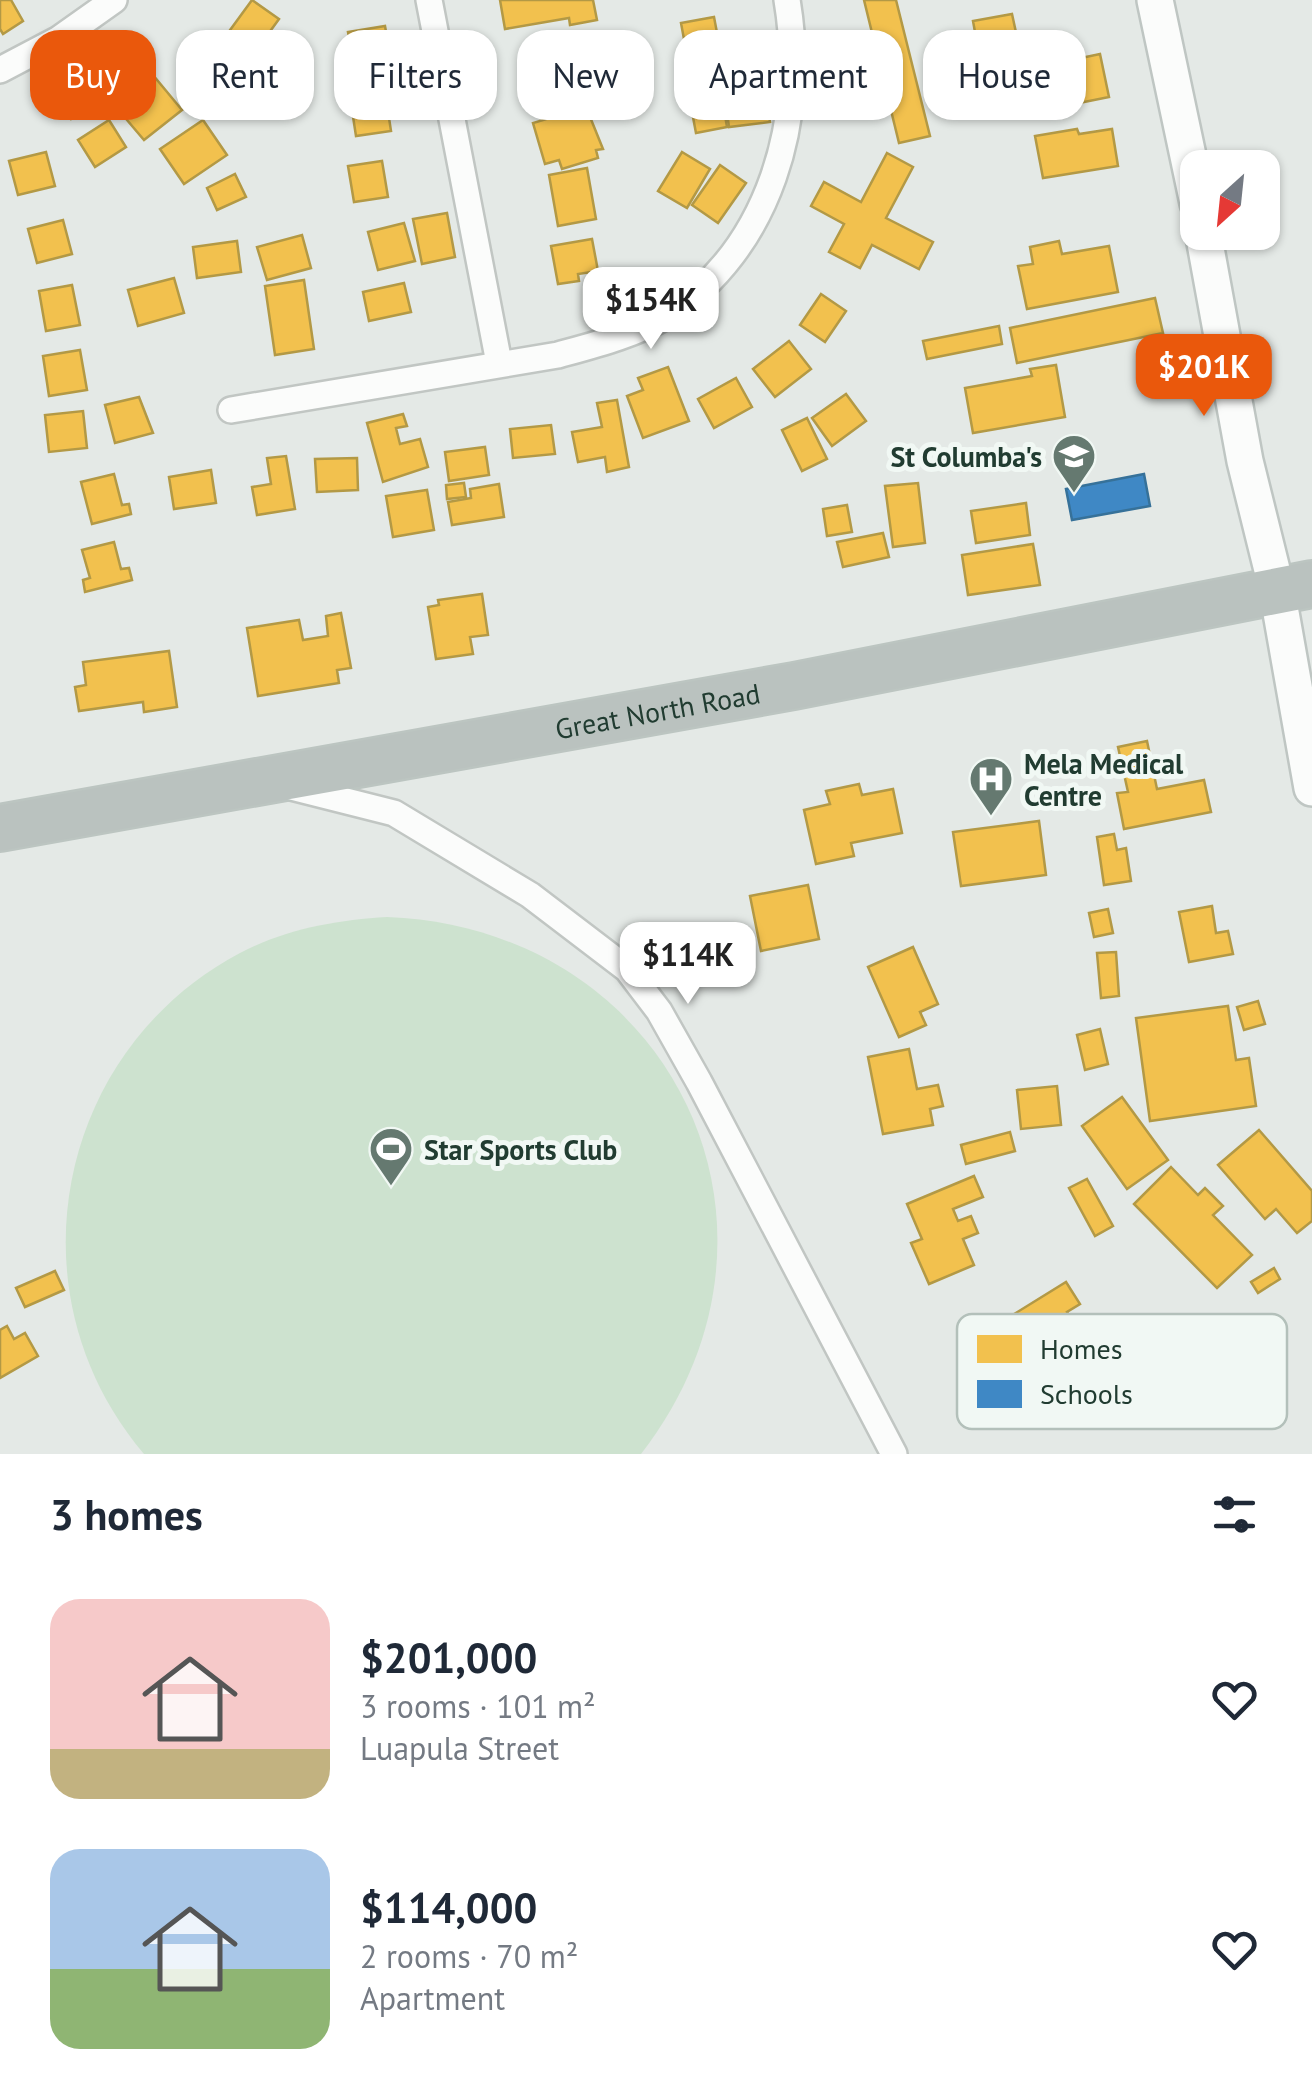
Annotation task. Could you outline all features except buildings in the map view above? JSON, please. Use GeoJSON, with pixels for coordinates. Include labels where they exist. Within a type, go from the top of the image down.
{"type":"FeatureCollection","features":[{"type":"Feature","properties":{"kind":"highway","name":"Great North Road"},"geometry":{"type":"LineString","coordinates":[[0,828],[794,686],[1294,587]]}},
{"type":"Feature","properties":{"kind":"street"},"geometry":{"type":"LineString","coordinates":[[0,70],[60,39],[114,0]]}},
{"type":"Feature","properties":{"kind":"street"},"geometry":{"type":"LineString","coordinates":[[429,0],[499,363]]}},
{"type":"Feature","properties":{"kind":"street"},"geometry":{"type":"LineString","coordinates":[[232,410],[558,356],[606,342],[663,318],[697,293],[753,227],[772,186],[788,118],[794,41],[787,0]]}},
{"type":"Feature","properties":{"kind":"street"},"geometry":{"type":"LineString","coordinates":[[1155,0],[1187,150]]}},
{"type":"Feature","properties":{"kind":"street"},"geometry":{"type":"LineString","coordinates":[[1206,250],[1245,461],[1294,587],[1312,788]]}},
{"type":"Feature","properties":{"kind":"street"},"geometry":{"type":"LineString","coordinates":[[271,782],[394,813],[530,895],[626,969],[659,1011],[699,1082],[894,1454]]}},
{"type":"Feature","properties":{"kind":"green space","name":"Star Sports Club"},"geometry":{"type":"Polygon","coordinates":[[[387,917],[487,934],[571,974],[639,1032],[686,1104],[713,1187],[716,1276],[692,1366],[641,1454],[144,1454],[101,1391],[76,1322],[66,1251],[72,1180],[92,1112],[128,1050],[177,996],[240,953],[312,927],[387,917]]]}},
{"type":"Feature","properties":{"kind":"place","name":"St Columba's"},"geometry":{"type":"Point","coordinates":[1074,494]}},
{"type":"Feature","properties":{"kind":"place","name":"Mela Medical Centre"},"geometry":{"type":"Point","coordinates":[991,817]}},
{"type":"Feature","properties":{"kind":"place","name":"Star Sports Club"},"geometry":{"type":"Point","coordinates":[391,1187]}}]}
